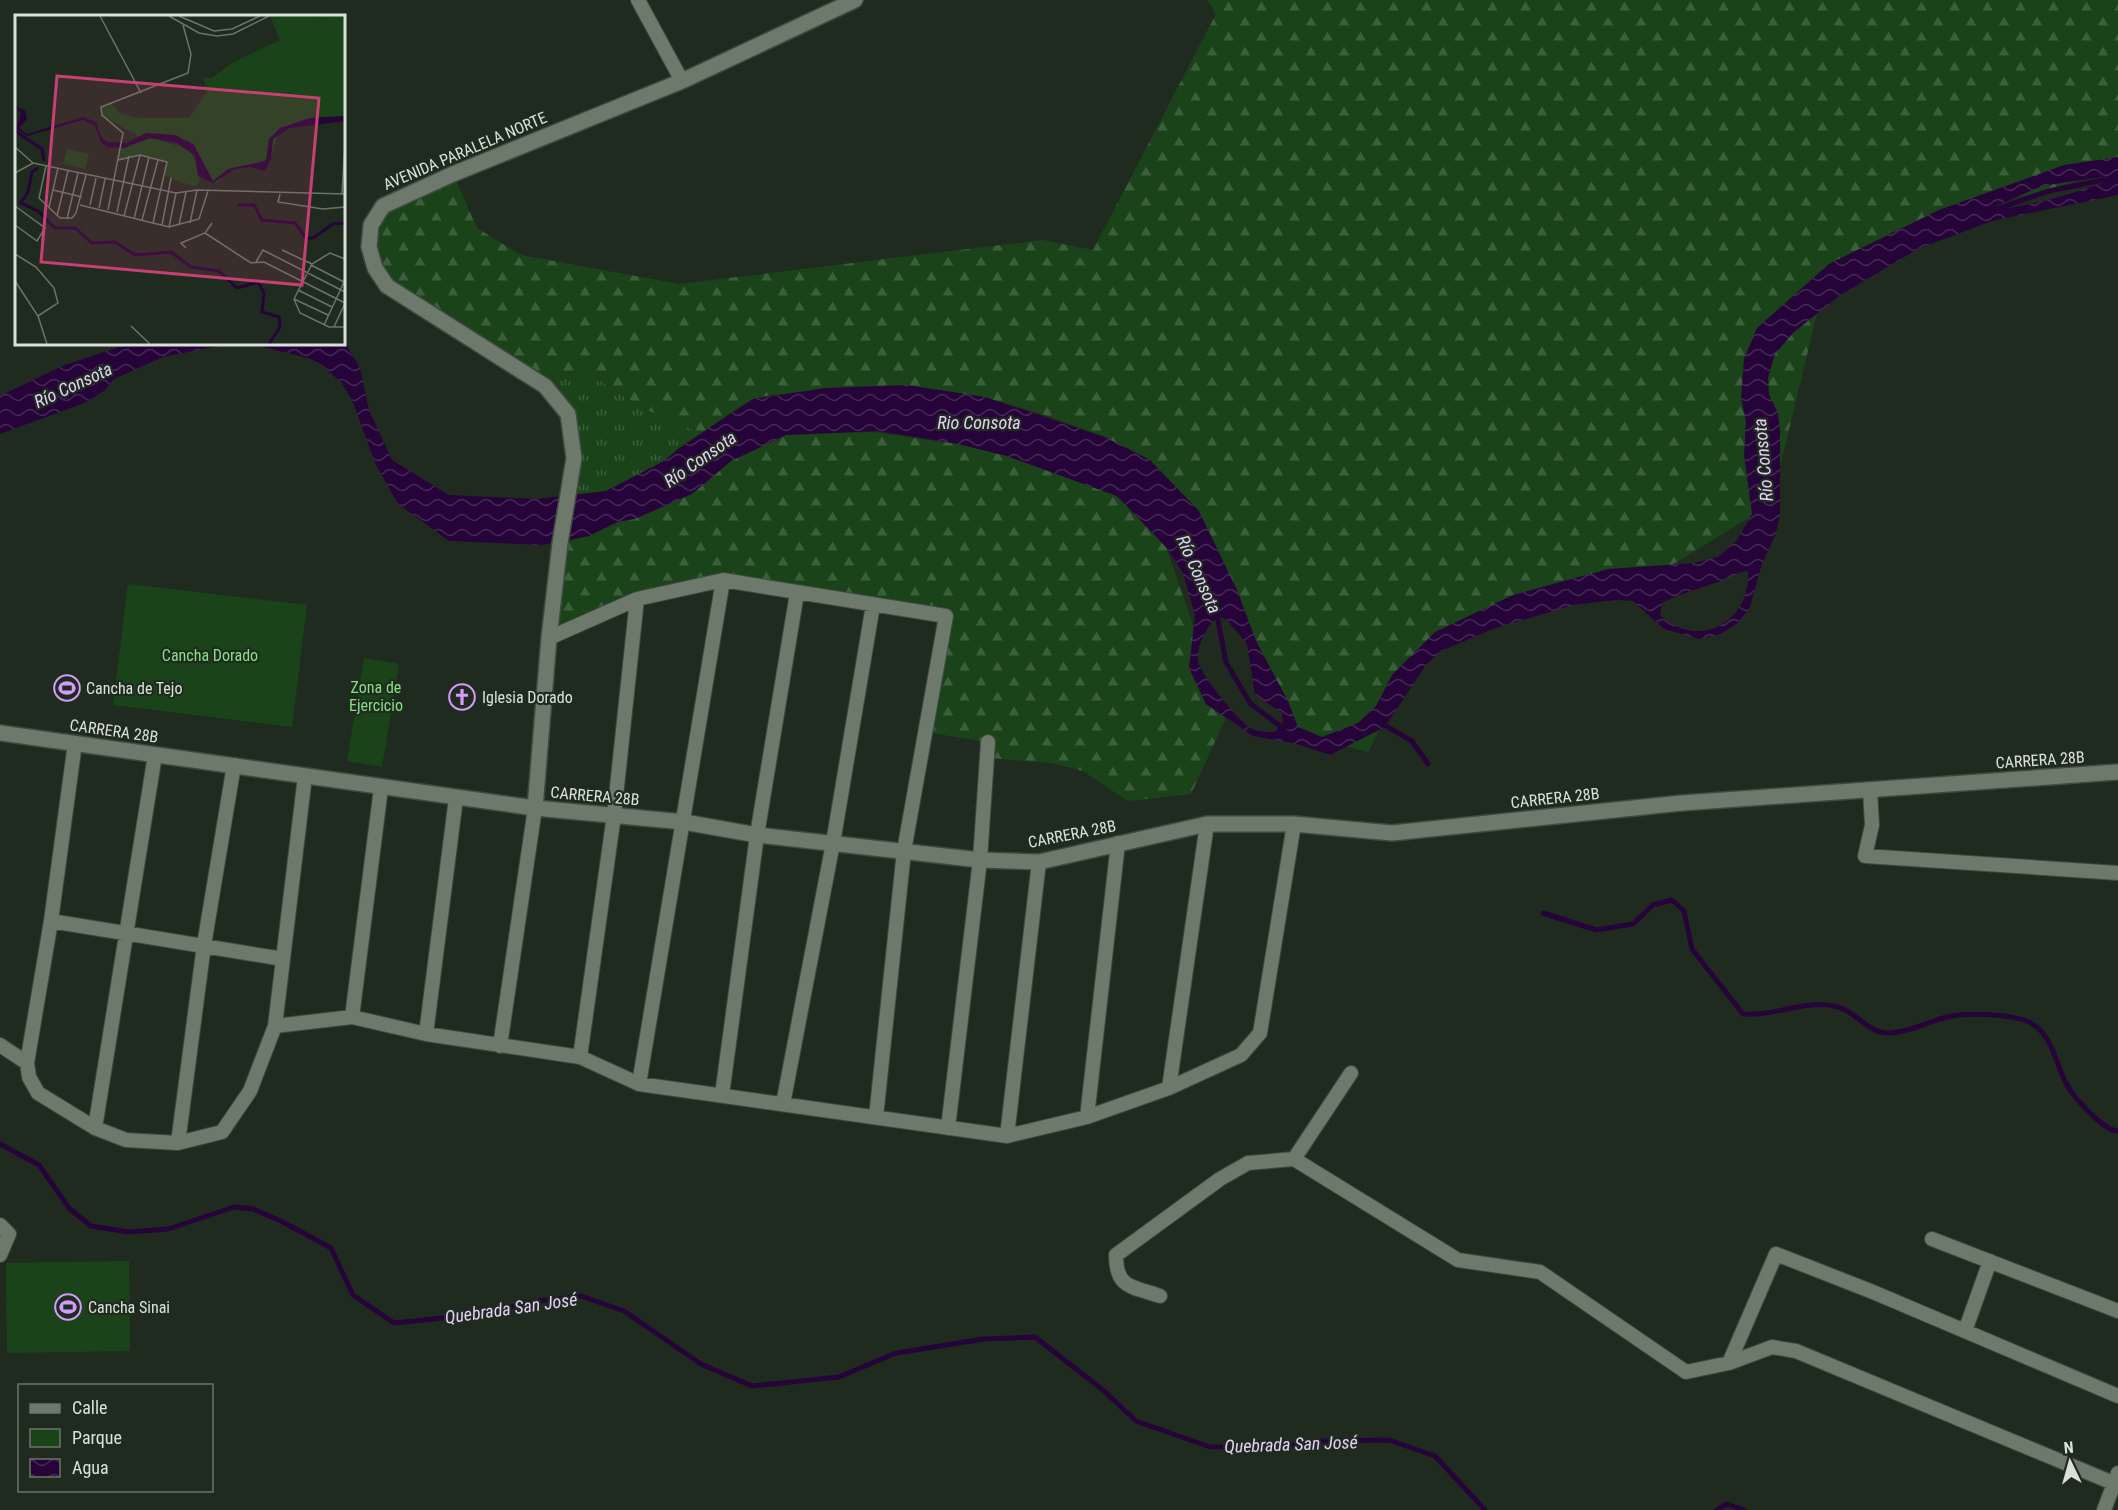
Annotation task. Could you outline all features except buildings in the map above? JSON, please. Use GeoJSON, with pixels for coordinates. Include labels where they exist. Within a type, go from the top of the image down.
{"type":"FeatureCollection","features":[{"type":"Feature","properties":{"kind":"street"},"geometry":{"type":"LineString","coordinates":[[638,0],[682,81]]}},
{"type":"Feature","properties":{"kind":"street","name":"AVENIDA PARALELA NORTE"},"geometry":{"type":"LineString","coordinates":[[535,808],[549,638],[560,543],[574,458],[568,414],[545,386],[387,286],[371,258],[371,225],[383,206],[453,174],[682,81],[855,0]]}},
{"type":"Feature","properties":{"kind":"street"},"geometry":{"type":"LineString","coordinates":[[549,638],[637,599],[723,580],[946,616],[904,851],[876,1118]]}},
{"type":"Feature","properties":{"kind":"street"},"geometry":{"type":"LineString","coordinates":[[639,1083],[723,580]]}},
{"type":"Feature","properties":{"kind":"street"},"geometry":{"type":"LineString","coordinates":[[722,1095],[757,835],[797,593]]}},
{"type":"Feature","properties":{"kind":"street"},"geometry":{"type":"LineString","coordinates":[[579,1056],[614,815],[637,599]]}},
{"type":"Feature","properties":{"kind":"street"},"geometry":{"type":"LineString","coordinates":[[783,1104],[832,843],[873,605]]}},
{"type":"Feature","properties":{"kind":"street","name":"CARRERA 28B"},"geometry":{"type":"LineString","coordinates":[[0,733],[535,808],[684,822],[757,835],[980,860],[1039,862],[1207,824],[1293,824],[1392,833],[1682,803],[2118,772]]}},
{"type":"Feature","properties":{"kind":"street"},"geometry":{"type":"LineString","coordinates":[[948,1128],[980,860],[988,742]]}},
{"type":"Feature","properties":{"kind":"street"},"geometry":{"type":"LineString","coordinates":[[75,743],[51,921],[27,1063],[29,1077],[38,1093],[95,1128],[126,1140],[178,1143],[222,1132],[250,1091],[274,1026],[305,776]]}},
{"type":"Feature","properties":{"kind":"street"},"geometry":{"type":"LineString","coordinates":[[95,1128],[155,755]]}},
{"type":"Feature","properties":{"kind":"street"},"geometry":{"type":"LineString","coordinates":[[178,1143],[204,945],[234,765]]}},
{"type":"Feature","properties":{"kind":"street"},"geometry":{"type":"LineString","coordinates":[[352,1017],[381,788]]}},
{"type":"Feature","properties":{"kind":"street"},"geometry":{"type":"LineString","coordinates":[[1870,790],[1872,825],[1865,856],[2118,873]]}},
{"type":"Feature","properties":{"kind":"street"},"geometry":{"type":"LineString","coordinates":[[426,1034],[456,798]]}},
{"type":"Feature","properties":{"kind":"street"},"geometry":{"type":"LineString","coordinates":[[500,1046],[535,808]]}},
{"type":"Feature","properties":{"kind":"street"},"geometry":{"type":"LineString","coordinates":[[1169,1088],[1207,824]]}},
{"type":"Feature","properties":{"kind":"street"},"geometry":{"type":"LineString","coordinates":[[274,1026],[352,1017],[426,1034],[579,1056],[639,1083],[1007,1136],[1087,1117],[1169,1088],[1241,1055],[1260,1033],[1293,824]]}},
{"type":"Feature","properties":{"kind":"street"},"geometry":{"type":"LineString","coordinates":[[1087,1117],[1118,843]]}},
{"type":"Feature","properties":{"kind":"street"},"geometry":{"type":"LineString","coordinates":[[1007,1136],[1039,862]]}},
{"type":"Feature","properties":{"kind":"street"},"geometry":{"type":"LineString","coordinates":[[51,921],[283,959]]}},
{"type":"Feature","properties":{"kind":"street"},"geometry":{"type":"LineString","coordinates":[[0,1045],[27,1063]]}},
{"type":"Feature","properties":{"kind":"street"},"geometry":{"type":"LineString","coordinates":[[1294,1159],[1352,1073]]}},
{"type":"Feature","properties":{"kind":"street"},"geometry":{"type":"LineString","coordinates":[[1160,1296],[1120,1281],[1116,1273],[1116,1255],[1220,1179],[1248,1163],[1294,1159],[1458,1260],[1540,1272],[1686,1372],[1729,1363],[1772,1347],[1796,1351],[2117,1480],[2104,1510]]}},
{"type":"Feature","properties":{"kind":"street"},"geometry":{"type":"LineString","coordinates":[[0,1225],[9,1234],[0,1255]]}},
{"type":"Feature","properties":{"kind":"street"},"geometry":{"type":"LineString","coordinates":[[1932,1239],[2118,1311]]}},
{"type":"Feature","properties":{"kind":"street"},"geometry":{"type":"LineString","coordinates":[[1729,1363],[1776,1254],[1965,1330],[2118,1396]]}},
{"type":"Feature","properties":{"kind":"street"},"geometry":{"type":"LineString","coordinates":[[1965,1330],[1990,1261]]}},
{"type":"Feature","properties":{"kind":"green space"},"geometry":{"type":"Polygon","coordinates":[[[1207,0],[2118,0],[2118,170],[1898,230],[1829,264],[1771,504],[1630,591],[1424,643],[1368,752],[1297,733],[1150,460],[1108,440],[1024,408],[937,390],[893,387],[847,387],[763,397],[739,407],[702,433],[642,407],[587,370],[533,379],[387,286],[371,258],[383,206],[453,174],[477,228],[521,255],[679,284],[1042,240],[1093,250],[1216,14],[1207,0]]]}},
{"type":"Feature","properties":{"kind":"green space"},"geometry":{"type":"Polygon","coordinates":[[[587,370],[642,407],[702,433],[664,461],[606,491],[568,497],[568,414],[533,379],[587,370]]]}},
{"type":"Feature","properties":{"kind":"green space"},"geometry":{"type":"Polygon","coordinates":[[[873,432],[958,444],[1006,456],[1117,496],[1166,547],[1194,628],[1189,668],[1206,704],[1226,718],[1191,794],[1128,801],[1083,771],[1052,763],[988,758],[987,742],[925,732],[946,616],[723,580],[637,599],[549,638],[560,543],[589,536],[618,522],[692,494],[731,461],[786,435],[873,432]]]}},
{"type":"Feature","properties":{"kind":"green space","name":"Cancha Dorado"},"geometry":{"type":"Polygon","coordinates":[[[128,584],[307,605],[292,727],[113,705],[128,584]]]}},
{"type":"Feature","properties":{"kind":"green space","name":"Zona de Ejercicio"},"geometry":{"type":"Polygon","coordinates":[[[364,658],[399,664],[382,767],[347,761],[364,658]]]}},
{"type":"Feature","properties":{"kind":"green space","name":"Cancha Sinai"},"geometry":{"type":"Polygon","coordinates":[[[129,1261],[130,1351],[7,1353],[6,1263],[129,1261]]]}},
{"type":"Feature","properties":{"kind":"water","name":"Rio Consota"},"geometry":{"type":"Polygon","coordinates":[[[2118,157],[2118,195],[1992,221],[1918,249],[1842,294],[1794,332],[1775,354],[1768,378],[1769,395],[1778,413],[1780,431],[1780,516],[1776,534],[1762,564],[1750,607],[1738,623],[1721,634],[1700,639],[1664,629],[1633,601],[1616,600],[1573,605],[1493,629],[1441,651],[1426,665],[1385,727],[1330,755],[1297,744],[1253,736],[1206,704],[1189,668],[1195,616],[1183,573],[1166,547],[1117,496],[1007,456],[958,444],[878,431],[786,435],[731,461],[692,494],[635,519],[617,522],[589,536],[542,545],[449,541],[398,504],[376,465],[352,400],[341,382],[319,363],[308,358],[254,345],[345,345],[345,342],[360,368],[369,410],[392,460],[449,495],[537,499],[606,491],[664,461],[679,448],[753,399],[825,388],[907,385],[985,397],[1105,437],[1150,460],[1199,511],[1237,590],[1257,643],[1288,701],[1298,727],[1322,737],[1358,723],[1376,706],[1392,675],[1435,632],[1513,595],[1608,569],[1694,563],[1718,557],[1737,540],[1752,514],[1744,455],[1746,421],[1741,398],[1744,359],[1757,328],[1829,264],[1939,210],[2064,165],[2118,157]],[[2108,176],[2042,186],[1996,206],[1994,209],[2036,203],[2106,182],[2108,176]],[[1748,571],[1662,603],[1660,615],[1675,626],[1691,630],[1706,630],[1720,626],[1732,617],[1741,604],[1747,589],[1748,571]],[[1219,616],[1207,630],[1201,642],[1198,655],[1200,667],[1221,698],[1246,725],[1258,731],[1275,732],[1283,722],[1282,713],[1255,695],[1247,644],[1227,620],[1219,616]]]}},
{"type":"Feature","properties":{"kind":"water"},"geometry":{"type":"Polygon","coordinates":[[[125,345],[224,345],[163,357],[114,379],[105,390],[87,402],[0,434],[0,396],[62,366],[125,345]]]}},
{"type":"Feature","properties":{"kind":"waterway","name":"Río Consota"},"geometry":{"type":"LineString","coordinates":[[1987,212],[2049,191],[2118,177]]}},
{"type":"Feature","properties":{"kind":"waterway","name":"Río Consota"},"geometry":{"type":"LineString","coordinates":[[1216,610],[1226,662],[1250,703],[1284,729]]}},
{"type":"Feature","properties":{"kind":"waterway"},"geometry":{"type":"LineString","coordinates":[[1379,722],[1412,741],[1428,764]]}},
{"type":"Feature","properties":{"kind":"waterway"},"geometry":{"type":"LineString","coordinates":[[1543,913],[1596,930],[1633,924],[1653,905],[1672,900],[1684,911],[1692,949],[1743,1014],[1827,1005],[1845,1010],[1875,1030],[1890,1033],[1904,1031],[1947,1017],[1966,1015],[2000,1016],[2029,1022],[2037,1027],[2048,1041],[2066,1083],[2075,1097],[2100,1122],[2118,1131]]}},
{"type":"Feature","properties":{"kind":"waterway","name":"Quebrada San José"},"geometry":{"type":"LineString","coordinates":[[0,1144],[39,1165],[69,1208],[91,1226],[128,1232],[168,1229],[234,1207],[253,1209],[281,1221],[331,1248],[353,1295],[394,1323],[472,1315],[539,1301],[581,1296],[624,1311],[701,1364],[752,1386],[839,1377],[896,1353],[984,1339],[1035,1337],[1103,1390],[1136,1421],[1210,1447],[1277,1447],[1322,1441],[1389,1440],[1435,1456],[1485,1510]]}},
{"type":"Feature","properties":{"kind":"waterway","name":"Quebrada San José"},"geometry":{"type":"LineString","coordinates":[[1717,1510],[1727,1504],[1744,1510]]}},
{"type":"Feature","properties":{"kind":"place","name":"Cancha de Tejo"},"geometry":{"type":"Point","coordinates":[67,688]}},
{"type":"Feature","properties":{"kind":"place","name":"Iglesia Dorado"},"geometry":{"type":"Point","coordinates":[462,697]}},
{"type":"Feature","properties":{"kind":"place","name":"Cancha Sinai"},"geometry":{"type":"Point","coordinates":[68,1307]}}]}
